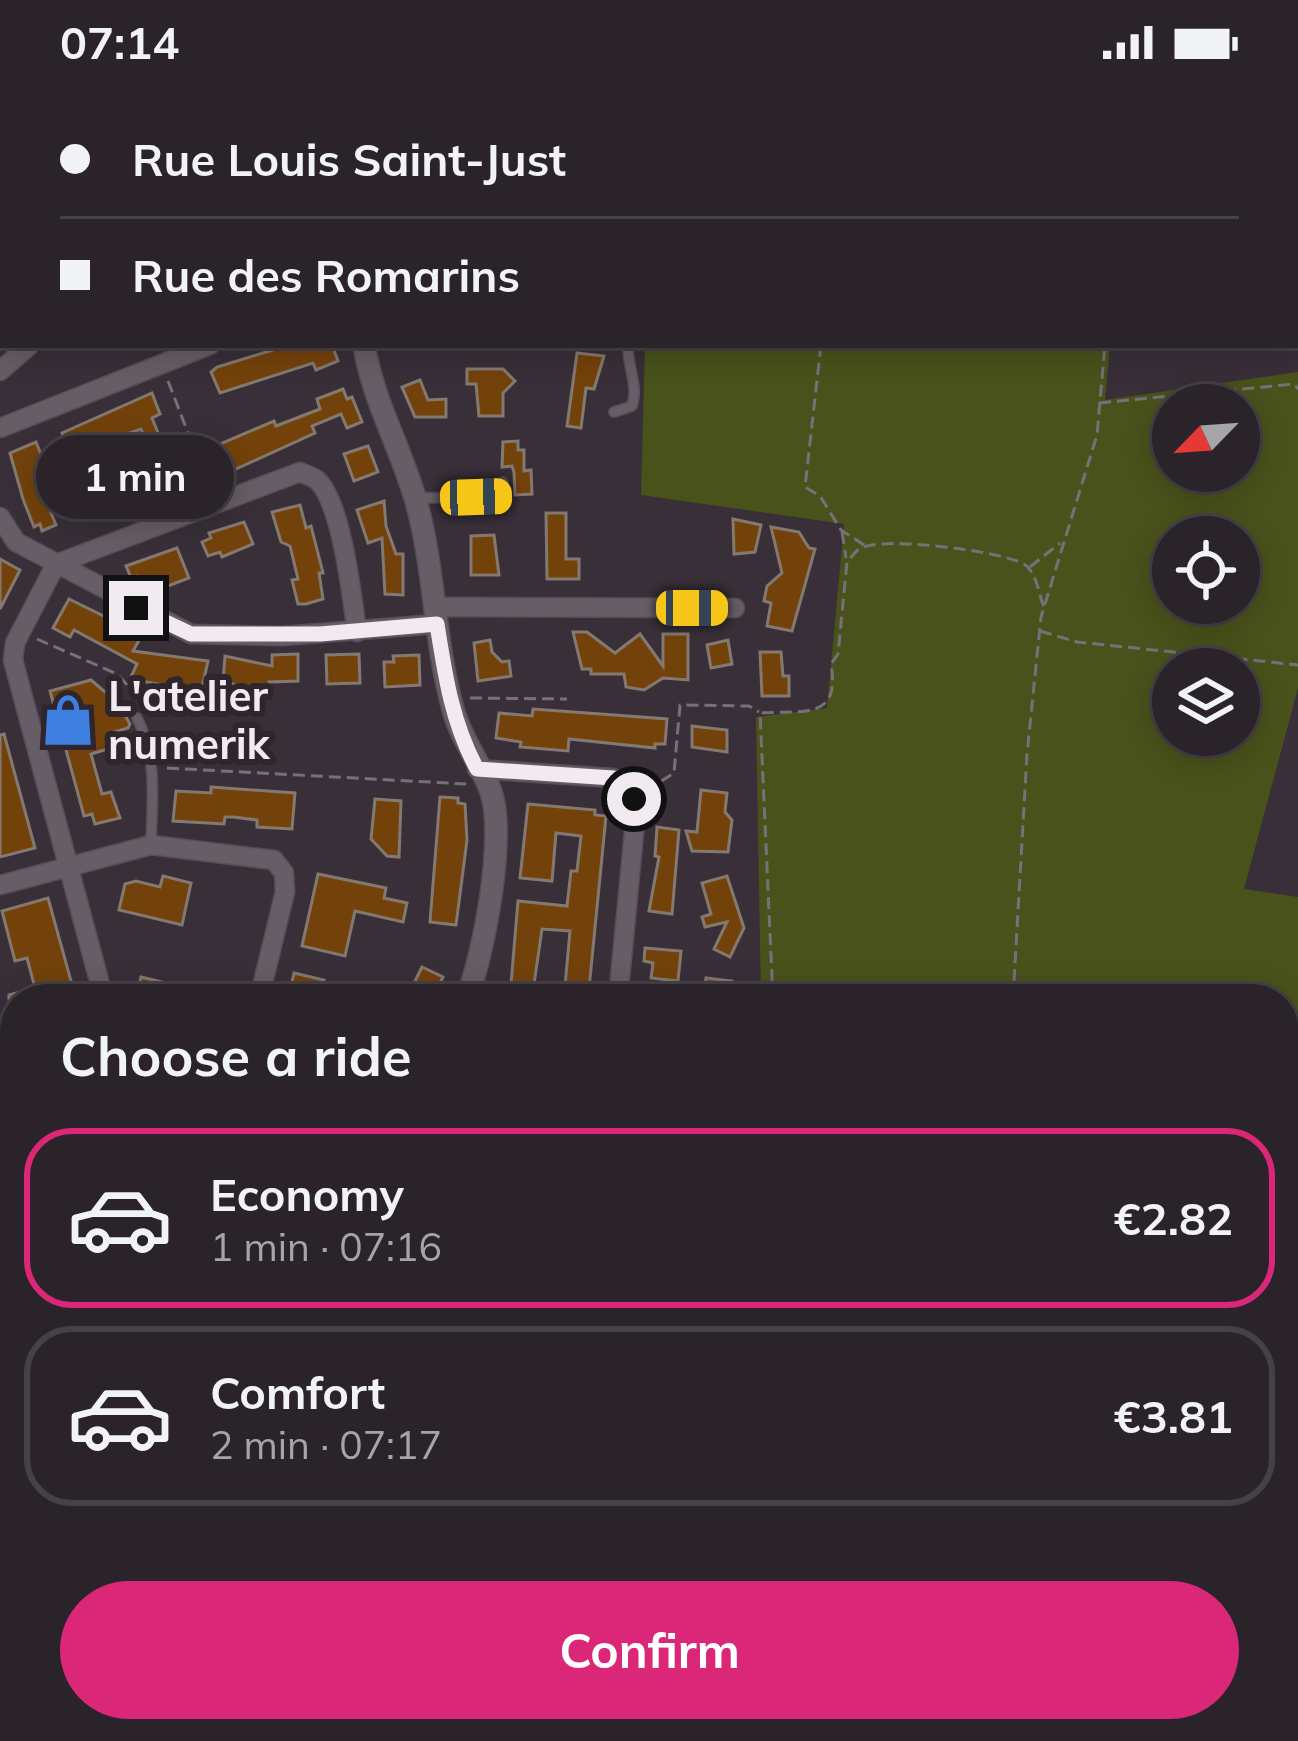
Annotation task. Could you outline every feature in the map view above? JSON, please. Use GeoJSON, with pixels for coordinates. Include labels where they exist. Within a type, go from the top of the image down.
{"type":"FeatureCollection","features":[{"type":"Feature","properties":{"kind":"street"},"geometry":{"type":"LineString","coordinates":[[0,371],[27,348]]}},
{"type":"Feature","properties":{"kind":"street"},"geometry":{"type":"LineString","coordinates":[[0,428],[202,348]]}},
{"type":"Feature","properties":{"kind":"street"},"geometry":{"type":"LineString","coordinates":[[365,348],[375,395],[415,498],[450,697],[495,819],[486,932],[472,984]]}},
{"type":"Feature","properties":{"kind":"street"},"geometry":{"type":"LineString","coordinates":[[100,984],[16,676],[15,643],[56,564],[299,472],[316,478],[325,492],[342,542],[357,632]]}},
{"type":"Feature","properties":{"kind":"street"},"geometry":{"type":"LineString","coordinates":[[0,517],[16,542],[191,634],[357,632],[436,615],[735,608]]}},
{"type":"Feature","properties":{"kind":"street"},"geometry":{"type":"LineString","coordinates":[[483,778],[613,778],[627,787],[636,812],[619,984]]}},
{"type":"Feature","properties":{"kind":"street"},"geometry":{"type":"LineString","coordinates":[[0,885],[151,844],[274,860],[284,873],[285,892],[263,984]]}},
{"type":"Feature","properties":{"kind":"lane"},"geometry":{"type":"LineString","coordinates":[[614,412],[632,406],[637,392],[628,348]]}},
{"type":"Feature","properties":{"kind":"lane"},"geometry":{"type":"LineString","coordinates":[[415,498],[502,496],[503,482]]}},
{"type":"Feature","properties":{"kind":"lane"},"geometry":{"type":"LineString","coordinates":[[137,718],[149,741],[153,767],[151,844]]}},
{"type":"Feature","properties":{"kind":"path"},"geometry":{"type":"LineString","coordinates":[[821,348],[805,487],[820,496],[842,530],[867,547]]}},
{"type":"Feature","properties":{"kind":"path"},"geometry":{"type":"LineString","coordinates":[[1014,984],[1027,754],[1040,631],[1097,435],[1105,348]]}},
{"type":"Feature","properties":{"kind":"path"},"geometry":{"type":"LineString","coordinates":[[161,364],[215,502]]}},
{"type":"Feature","properties":{"kind":"path"},"geometry":{"type":"LineString","coordinates":[[1099,403],[1294,384],[1298,388]]}},
{"type":"Feature","properties":{"kind":"path"},"geometry":{"type":"LineString","coordinates":[[634,799],[674,773],[680,705],[749,706],[760,713],[820,709],[831,700],[835,686],[831,664],[838,654],[847,562],[842,530]]}},
{"type":"Feature","properties":{"kind":"path"},"geometry":{"type":"LineString","coordinates":[[1029,568],[1064,540]]}},
{"type":"Feature","properties":{"kind":"path"},"geometry":{"type":"LineString","coordinates":[[847,562],[867,547],[910,545],[991,556],[1029,568]]}},
{"type":"Feature","properties":{"kind":"path"},"geometry":{"type":"LineString","coordinates":[[1029,568],[1044,607]]}},
{"type":"Feature","properties":{"kind":"path"},"geometry":{"type":"LineString","coordinates":[[21,631],[117,674],[146,705],[137,718]]}},
{"type":"Feature","properties":{"kind":"path"},"geometry":{"type":"LineString","coordinates":[[1040,631],[1077,642],[1298,665]]}},
{"type":"Feature","properties":{"kind":"path"},"geometry":{"type":"LineString","coordinates":[[450,697],[567,699]]}},
{"type":"Feature","properties":{"kind":"path"},"geometry":{"type":"LineString","coordinates":[[760,713],[772,984]]}},
{"type":"Feature","properties":{"kind":"path"},"geometry":{"type":"LineString","coordinates":[[153,767],[423,784],[427,779],[483,778]]}},
{"type":"Feature","properties":{"kind":"green space"},"geometry":{"type":"Polygon","coordinates":[[[645,348],[1110,348],[1105,400],[1152,393],[1152,492],[1260,492],[1260,384],[1215,384],[1298,372],[1298,688],[1244,889],[1298,897],[1298,984],[761,984],[756,717],[827,708],[844,524],[641,495],[645,348]]]}},
{"type":"Feature","properties":{"kind":"building"},"geometry":{"type":"Polygon","coordinates":[[[279,348],[333,348],[338,361],[316,370],[313,363],[220,393],[211,372],[279,348]]]}},
{"type":"Feature","properties":{"kind":"building"},"geometry":{"type":"Polygon","coordinates":[[[577,353],[604,356],[594,389],[586,388],[581,428],[567,426],[577,353]]]}},
{"type":"Feature","properties":{"kind":"building"},"geometry":{"type":"Polygon","coordinates":[[[467,369],[503,369],[515,381],[503,393],[503,416],[479,416],[476,384],[467,384],[467,369]]]}},
{"type":"Feature","properties":{"kind":"building"},"geometry":{"type":"Polygon","coordinates":[[[420,380],[428,400],[446,399],[446,417],[415,417],[402,387],[420,380]]]}},
{"type":"Feature","properties":{"kind":"building"},"geometry":{"type":"Polygon","coordinates":[[[343,389],[347,399],[352,397],[362,422],[347,428],[341,414],[312,426],[315,433],[223,475],[213,447],[274,421],[276,426],[320,409],[317,399],[343,389]]]}},
{"type":"Feature","properties":{"kind":"building"},"geometry":{"type":"Polygon","coordinates":[[[152,393],[160,414],[152,418],[171,464],[179,461],[190,488],[100,518],[91,497],[157,468],[141,429],[70,453],[62,433],[152,393]]]}},
{"type":"Feature","properties":{"kind":"building"},"geometry":{"type":"Polygon","coordinates":[[[518,441],[518,450],[524,450],[524,471],[531,470],[532,494],[515,495],[512,466],[502,467],[503,442],[518,441]]]}},
{"type":"Feature","properties":{"kind":"building"},"geometry":{"type":"Polygon","coordinates":[[[36,442],[45,464],[39,466],[48,489],[42,491],[56,525],[42,531],[40,524],[34,527],[10,453],[36,442]]]}},
{"type":"Feature","properties":{"kind":"building"},"geometry":{"type":"Polygon","coordinates":[[[368,446],[378,472],[354,481],[344,454],[368,446]]]}},
{"type":"Feature","properties":{"kind":"building"},"geometry":{"type":"Polygon","coordinates":[[[384,501],[396,554],[403,554],[403,595],[385,594],[382,538],[368,543],[357,510],[384,501]]]}},
{"type":"Feature","properties":{"kind":"building"},"geometry":{"type":"Polygon","coordinates":[[[300,505],[306,528],[311,526],[323,573],[319,573],[323,599],[306,604],[298,604],[290,546],[281,542],[272,512],[300,505]]]}},
{"type":"Feature","properties":{"kind":"building"},"geometry":{"type":"Polygon","coordinates":[[[546,513],[566,513],[566,559],[579,559],[579,579],[547,579],[546,513]]]}},
{"type":"Feature","properties":{"kind":"building"},"geometry":{"type":"Polygon","coordinates":[[[733,519],[761,525],[755,552],[734,554],[733,519]]]}},
{"type":"Feature","properties":{"kind":"building"},"geometry":{"type":"Polygon","coordinates":[[[244,522],[253,544],[222,557],[220,552],[208,556],[202,542],[211,538],[209,533],[244,522]]]}},
{"type":"Feature","properties":{"kind":"building"},"geometry":{"type":"Polygon","coordinates":[[[771,527],[799,532],[809,548],[815,549],[792,631],[767,626],[771,603],[764,601],[767,586],[782,573],[771,527]]]}},
{"type":"Feature","properties":{"kind":"building"},"geometry":{"type":"Polygon","coordinates":[[[494,535],[499,575],[471,575],[471,536],[494,535]]]}},
{"type":"Feature","properties":{"kind":"building"},"geometry":{"type":"Polygon","coordinates":[[[177,548],[189,578],[168,586],[164,577],[141,586],[137,576],[131,578],[126,566],[177,548]]]}},
{"type":"Feature","properties":{"kind":"building"},"geometry":{"type":"Polygon","coordinates":[[[0,559],[20,570],[0,609],[0,559]]]}},
{"type":"Feature","properties":{"kind":"building"},"geometry":{"type":"Polygon","coordinates":[[[69,599],[142,635],[133,651],[208,661],[201,692],[130,679],[137,664],[74,630],[70,637],[53,628],[69,599]]]}},
{"type":"Feature","properties":{"kind":"building"},"geometry":{"type":"Polygon","coordinates":[[[573,632],[587,632],[615,653],[640,634],[663,666],[663,634],[688,634],[688,680],[663,678],[644,690],[626,687],[624,674],[591,674],[591,669],[582,669],[573,632]]]}},
{"type":"Feature","properties":{"kind":"building"},"geometry":{"type":"Polygon","coordinates":[[[490,640],[492,652],[502,662],[509,661],[511,676],[478,681],[474,643],[490,640]]]}},
{"type":"Feature","properties":{"kind":"building"},"geometry":{"type":"Polygon","coordinates":[[[728,640],[732,664],[711,668],[707,645],[728,640]]]}},
{"type":"Feature","properties":{"kind":"building"},"geometry":{"type":"Polygon","coordinates":[[[760,652],[781,652],[789,696],[762,696],[760,652]]]}},
{"type":"Feature","properties":{"kind":"building"},"geometry":{"type":"Polygon","coordinates":[[[298,654],[298,681],[269,682],[269,693],[223,682],[225,656],[272,666],[272,655],[298,654]]]}},
{"type":"Feature","properties":{"kind":"building"},"geometry":{"type":"Polygon","coordinates":[[[359,654],[360,683],[327,684],[326,655],[359,654]]]}},
{"type":"Feature","properties":{"kind":"building"},"geometry":{"type":"Polygon","coordinates":[[[419,655],[420,685],[385,687],[384,662],[394,662],[393,656],[419,655]]]}},
{"type":"Feature","properties":{"kind":"building"},"geometry":{"type":"Polygon","coordinates":[[[91,680],[118,703],[130,724],[114,732],[116,741],[108,749],[91,754],[102,794],[111,792],[120,818],[95,824],[92,814],[84,816],[50,691],[91,680]]]}},
{"type":"Feature","properties":{"kind":"building"},"geometry":{"type":"Polygon","coordinates":[[[533,709],[667,719],[665,744],[655,744],[655,748],[569,739],[568,751],[520,747],[521,742],[496,738],[499,713],[532,716],[533,709]]]}},
{"type":"Feature","properties":{"kind":"building"},"geometry":{"type":"Polygon","coordinates":[[[692,726],[727,730],[727,752],[692,747],[692,726]]]}},
{"type":"Feature","properties":{"kind":"building"},"geometry":{"type":"Polygon","coordinates":[[[4,734],[35,848],[0,857],[0,735],[4,734]]]}},
{"type":"Feature","properties":{"kind":"building"},"geometry":{"type":"Polygon","coordinates":[[[211,787],[295,793],[292,829],[257,827],[257,820],[233,817],[225,817],[224,824],[173,821],[176,791],[211,793],[211,787]]]}},
{"type":"Feature","properties":{"kind":"building"},"geometry":{"type":"Polygon","coordinates":[[[701,790],[727,793],[725,812],[732,820],[728,852],[692,851],[686,831],[697,832],[701,790]]]}},
{"type":"Feature","properties":{"kind":"building"},"geometry":{"type":"Polygon","coordinates":[[[440,797],[458,798],[458,803],[465,804],[467,840],[456,925],[430,922],[440,797]]]}},
{"type":"Feature","properties":{"kind":"building"},"geometry":{"type":"Polygon","coordinates":[[[375,799],[401,801],[399,857],[387,856],[371,839],[375,799]]]}},
{"type":"Feature","properties":{"kind":"building"},"geometry":{"type":"Polygon","coordinates":[[[528,804],[595,810],[595,815],[606,816],[589,984],[565,984],[570,931],[542,929],[534,984],[511,984],[518,901],[567,906],[581,836],[556,833],[552,881],[520,878],[528,804]]]}},
{"type":"Feature","properties":{"kind":"building"},"geometry":{"type":"Polygon","coordinates":[[[657,827],[679,830],[672,914],[649,911],[659,857],[655,856],[657,827]]]}},
{"type":"Feature","properties":{"kind":"building"},"geometry":{"type":"Polygon","coordinates":[[[318,874],[386,888],[384,898],[407,903],[403,922],[355,911],[345,956],[302,946],[318,874]]]}},
{"type":"Feature","properties":{"kind":"building"},"geometry":{"type":"Polygon","coordinates":[[[163,876],[191,883],[182,925],[119,910],[125,884],[136,881],[160,887],[163,876]]]}},
{"type":"Feature","properties":{"kind":"building"},"geometry":{"type":"Polygon","coordinates":[[[727,876],[744,928],[730,957],[714,949],[727,922],[705,927],[702,917],[711,914],[702,883],[727,876]]]}},
{"type":"Feature","properties":{"kind":"building"},"geometry":{"type":"Polygon","coordinates":[[[48,898],[72,984],[34,984],[27,958],[15,961],[2,911],[48,898]]]}},
{"type":"Feature","properties":{"kind":"building"},"geometry":{"type":"Polygon","coordinates":[[[645,948],[681,951],[678,981],[651,978],[653,963],[644,961],[645,948]]]}},
{"type":"Feature","properties":{"kind":"building"},"geometry":{"type":"Polygon","coordinates":[[[422,967],[443,977],[440,984],[414,984],[422,967]]]}},
{"type":"Feature","properties":{"kind":"building"},"geometry":{"type":"Polygon","coordinates":[[[294,973],[324,980],[323,984],[291,984],[294,973]]]}},
{"type":"Feature","properties":{"kind":"building"},"geometry":{"type":"Polygon","coordinates":[[[141,977],[171,984],[139,984],[141,977]]]}},
{"type":"Feature","properties":{"kind":"building"},"geometry":{"type":"Polygon","coordinates":[[[706,978],[732,981],[732,984],[705,984],[706,978]]]}},
{"type":"Feature","properties":{"kind":"place","name":"L'atelier numerik"},"geometry":{"type":"Point","coordinates":[68,720]}},
{"type":"Feature","properties":{"kind":"route"},"geometry":{"type":"LineString","coordinates":[[136,608],[191,634],[320,634],[437,624],[453,710],[477,769],[613,778],[634,799]]}}]}
